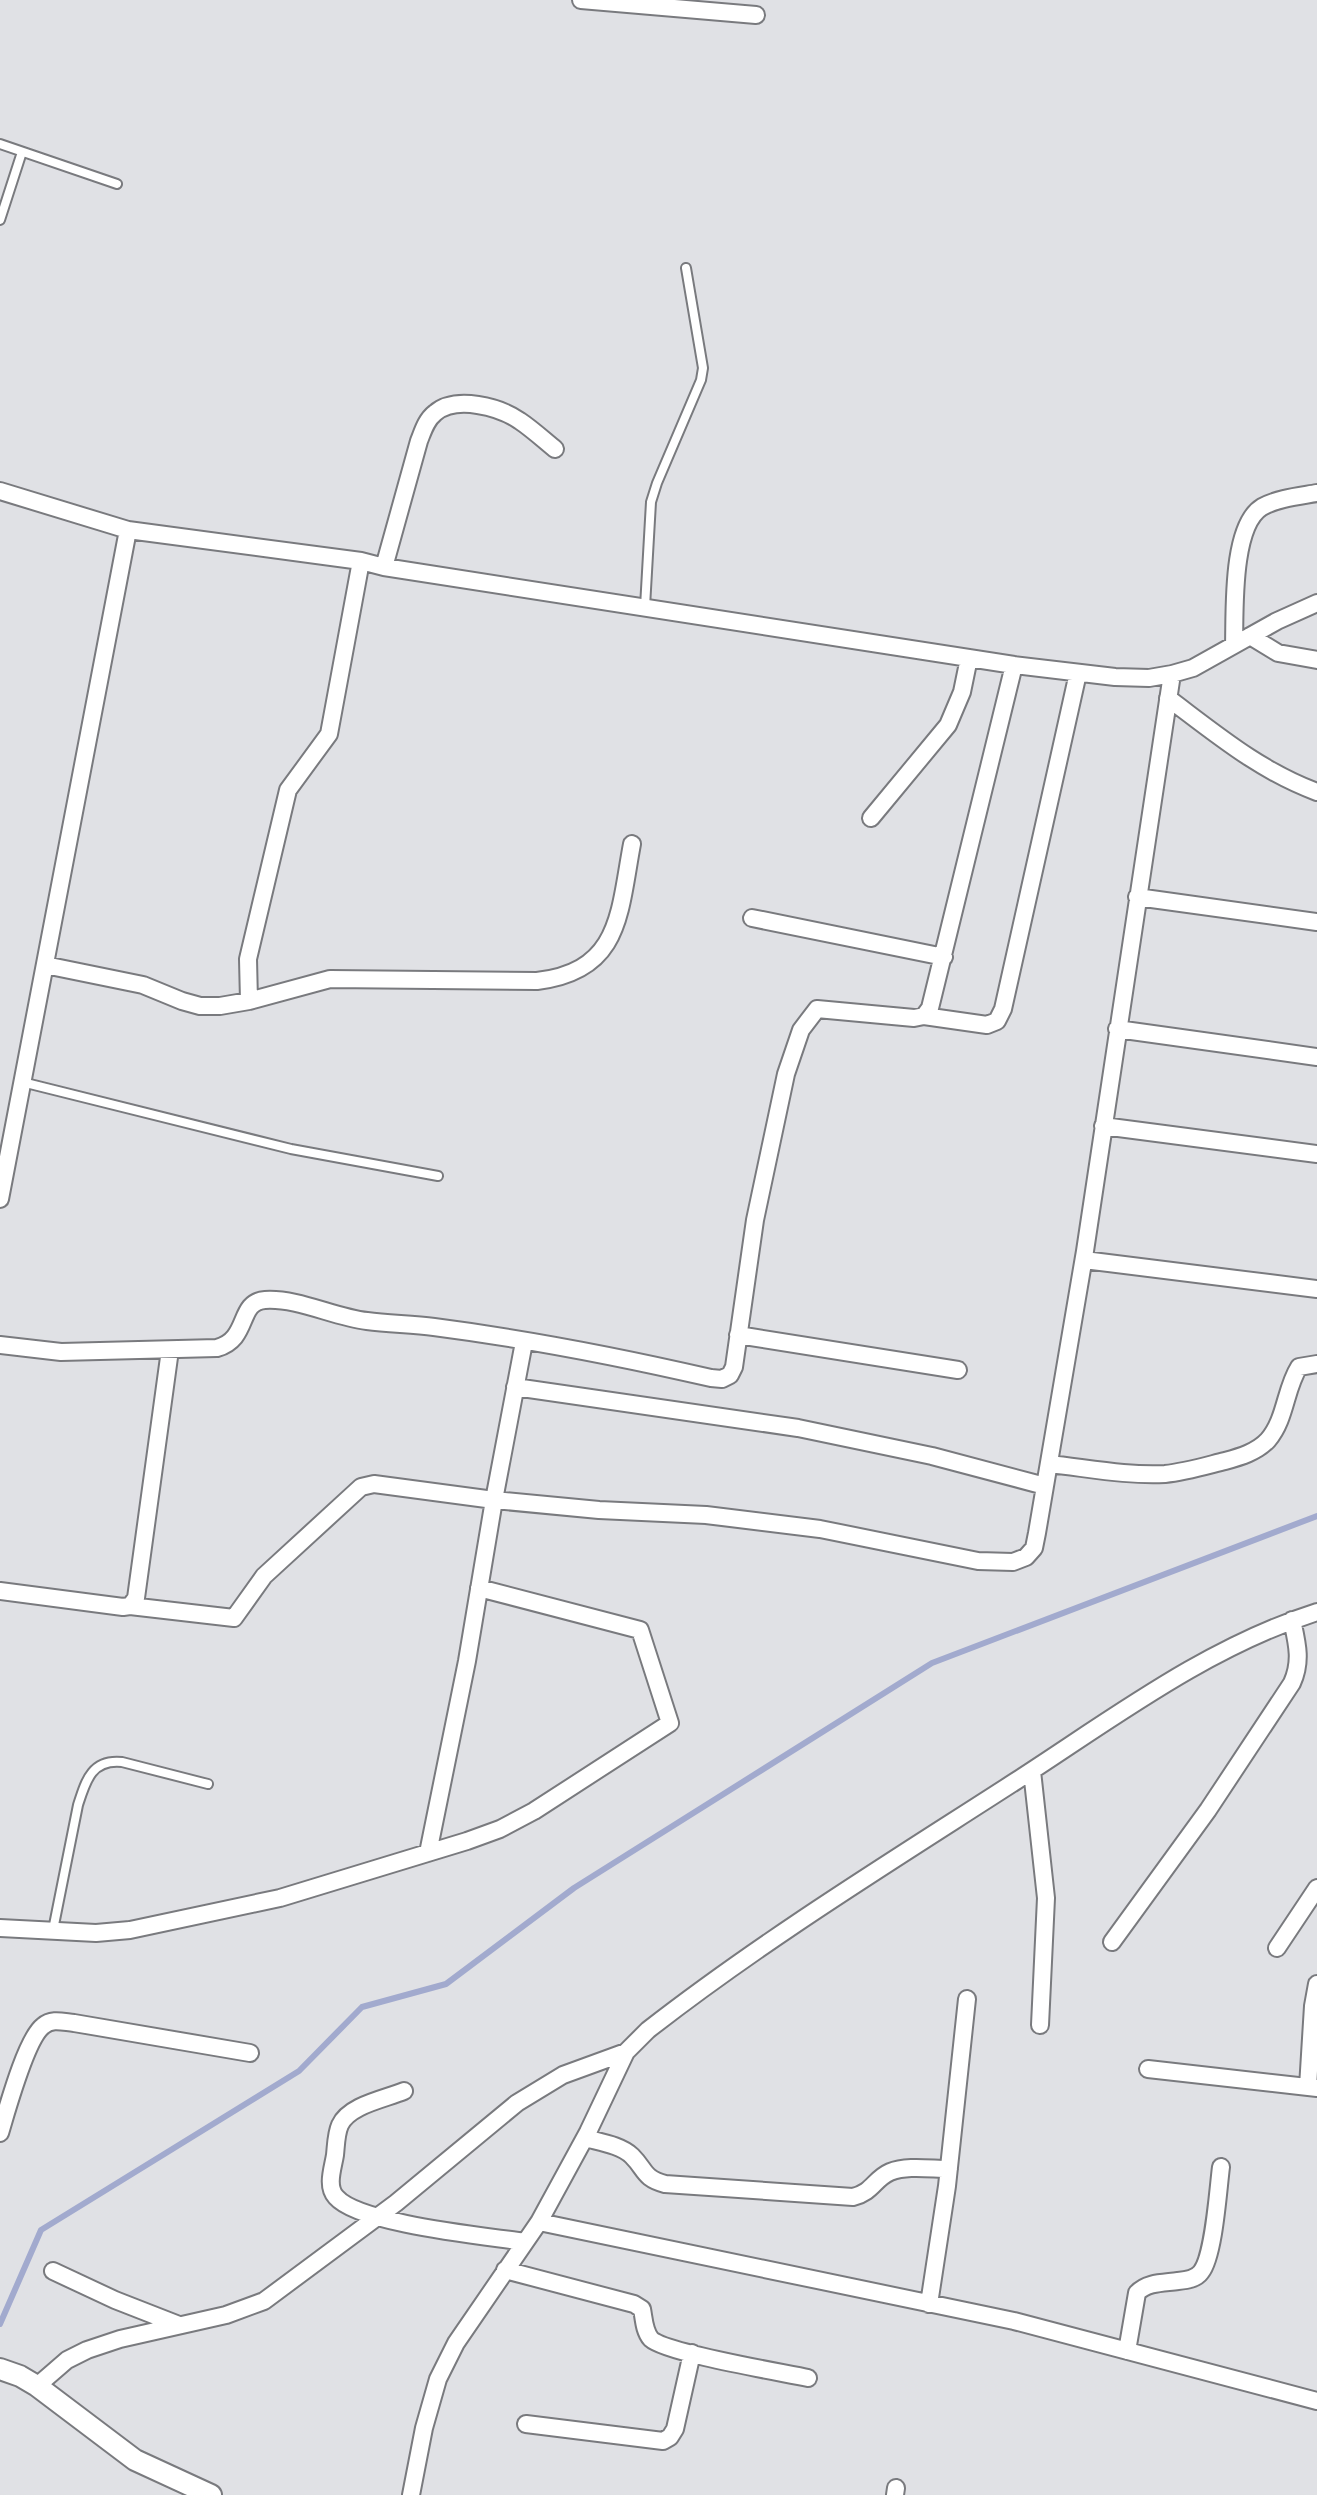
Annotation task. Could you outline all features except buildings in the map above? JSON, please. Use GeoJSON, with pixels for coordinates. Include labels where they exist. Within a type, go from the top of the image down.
{"type":"FeatureCollection","features":[{"type":"Feature","properties":{"kind":"street"},"geometry":{"type":"LineString","coordinates":[[581,0],[756,15]]}},
{"type":"Feature","properties":{"kind":"street"},"geometry":{"type":"LineString","coordinates":[[384,567],[425,425],[434,413],[457,405],[495,410],[518,420],[555,449]]}},
{"type":"Feature","properties":{"kind":"street"},"geometry":{"type":"LineString","coordinates":[[0,491],[128,530],[361,561],[1014,665],[1127,678],[1172,674],[1193,668],[1317,603]]}},
{"type":"Feature","properties":{"kind":"street"},"geometry":{"type":"LineString","coordinates":[[1234,645],[1237,575],[1244,531],[1251,517],[1262,507],[1277,501],[1317,493]]}},
{"type":"Feature","properties":{"kind":"street"},"geometry":{"type":"LineString","coordinates":[[0,1199],[128,530]]}},
{"type":"Feature","properties":{"kind":"street"},"geometry":{"type":"LineString","coordinates":[[249,1001],[248,959],[288,790],[329,734],[361,561]]}},
{"type":"Feature","properties":{"kind":"street"},"geometry":{"type":"LineString","coordinates":[[1250,636],[1278,653],[1317,660]]}},
{"type":"Feature","properties":{"kind":"street"},"geometry":{"type":"LineString","coordinates":[[871,818],[948,725],[962,692],[969,658]]}},
{"type":"Feature","properties":{"kind":"street"},"geometry":{"type":"LineString","coordinates":[[924,1016],[934,999],[1014,665]]}},
{"type":"Feature","properties":{"kind":"street"},"geometry":{"type":"LineString","coordinates":[[0,1345],[61,1352],[217,1348],[235,1339],[249,1308],[264,1300],[298,1304],[367,1321],[433,1327],[722,1379],[730,1375],[734,1367],[755,1220],[786,1074],[801,1030],[817,1009],[914,1018],[924,1016],[987,1025],[997,1021],[1003,1009],[1078,673]]}},
{"type":"Feature","properties":{"kind":"street"},"geometry":{"type":"LineString","coordinates":[[0,1591],[234,1618],[264,1576],[361,1487],[374,1484],[494,1500],[599,1510],[706,1515],[820,1529],[978,1561],[1013,1562],[1026,1557],[1034,1548],[1084,1260],[1172,674]]}},
{"type":"Feature","properties":{"kind":"street"},"geometry":{"type":"LineString","coordinates":[[1168,698],[1267,770],[1317,792]]}},
{"type":"Feature","properties":{"kind":"street"},"geometry":{"type":"LineString","coordinates":[[45,965],[143,985],[200,1006],[249,1001],[330,979],[353,977],[560,979],[577,973],[601,950],[617,923],[632,844]]}},
{"type":"Feature","properties":{"kind":"street"},"geometry":{"type":"LineString","coordinates":[[1137,897],[1317,922]]}},
{"type":"Feature","properties":{"kind":"street"},"geometry":{"type":"LineString","coordinates":[[752,918],[944,957]]}},
{"type":"Feature","properties":{"kind":"street"},"geometry":{"type":"LineString","coordinates":[[1117,1029],[1317,1057]]}},
{"type":"Feature","properties":{"kind":"street"},"geometry":{"type":"LineString","coordinates":[[1103,1126],[1317,1154]]}},
{"type":"Feature","properties":{"kind":"street"},"geometry":{"type":"LineString","coordinates":[[1084,1260],[1317,1289]]}},
{"type":"Feature","properties":{"kind":"street"},"geometry":{"type":"LineString","coordinates":[[738,1335],[958,1370]]}},
{"type":"Feature","properties":{"kind":"street"},"geometry":{"type":"LineString","coordinates":[[428,1853],[524,1342]]}},
{"type":"Feature","properties":{"kind":"street"},"geometry":{"type":"LineString","coordinates":[[130,1606],[139,1589],[170,1350]]}},
{"type":"Feature","properties":{"kind":"street"},"geometry":{"type":"LineString","coordinates":[[1049,1464],[1148,1474],[1191,1470],[1236,1458],[1258,1449],[1269,1439],[1278,1425],[1299,1367],[1317,1364]]}},
{"type":"Feature","properties":{"kind":"street"},"geometry":{"type":"LineString","coordinates":[[515,1387],[798,1428],[932,1456],[1045,1486]]}},
{"type":"Feature","properties":{"kind":"street"},"geometry":{"type":"LineString","coordinates":[[0,1928],[96,1933],[171,1923],[280,1898],[428,1853],[500,1829],[534,1811],[670,1723],[640,1630],[479,1588]]}},
{"type":"Feature","properties":{"kind":"street"},"geometry":{"type":"LineString","coordinates":[[411,2495],[424,2428],[438,2379],[456,2343],[539,2222],[585,2138],[626,2052],[648,2030],[691,1997],[847,1891],[1176,1678],[1229,1647],[1317,1612]]}},
{"type":"Feature","properties":{"kind":"street"},"geometry":{"type":"LineString","coordinates":[[1112,1942],[1208,1810],[1292,1683],[1300,1657],[1292,1620]]}},
{"type":"Feature","properties":{"kind":"street"},"geometry":{"type":"LineString","coordinates":[[1032,1771],[1045,1886],[1040,2025]]}},
{"type":"Feature","properties":{"kind":"street"},"geometry":{"type":"LineString","coordinates":[[1277,1948],[1317,1888]]}},
{"type":"Feature","properties":{"kind":"street"},"geometry":{"type":"LineString","coordinates":[[1148,2069],[1312,2088],[1313,2006],[1317,1984]]}},
{"type":"Feature","properties":{"kind":"street"},"geometry":{"type":"LineString","coordinates":[[929,2304],[949,2169],[967,1999]]}},
{"type":"Feature","properties":{"kind":"street"},"geometry":{"type":"LineString","coordinates":[[0,2133],[32,2041],[46,2023],[74,2023],[250,2053]]}},
{"type":"Feature","properties":{"kind":"street"},"geometry":{"type":"LineString","coordinates":[[37,2386],[67,2360],[87,2350],[120,2339],[226,2315],[264,2301],[377,2218],[517,2103],[563,2075],[626,2052]]}},
{"type":"Feature","properties":{"kind":"street"},"geometry":{"type":"LineString","coordinates":[[404,2091],[353,2111],[344,2118],[339,2127],[330,2182],[332,2190],[346,2205],[377,2218],[525,2242]]}},
{"type":"Feature","properties":{"kind":"street"},"geometry":{"type":"LineString","coordinates":[[585,2138],[622,2149],[633,2156],[641,2170],[652,2180],[665,2184],[853,2197],[864,2194],[880,2179],[900,2169],[949,2169]]}},
{"type":"Feature","properties":{"kind":"street"},"geometry":{"type":"LineString","coordinates":[[1127,2351],[1137,2293],[1143,2286],[1189,2280],[1199,2276],[1204,2267],[1210,2249],[1221,2167]]}},
{"type":"Feature","properties":{"kind":"street"},"geometry":{"type":"LineString","coordinates":[[539,2222],[1014,2321],[1317,2401]]}},
{"type":"Feature","properties":{"kind":"street"},"geometry":{"type":"LineString","coordinates":[[505,2270],[634,2304],[642,2309],[646,2331],[651,2339],[674,2350],[808,2378]]}},
{"type":"Feature","properties":{"kind":"street"},"geometry":{"type":"LineString","coordinates":[[53,2271],[179,2325]]}},
{"type":"Feature","properties":{"kind":"street"},"geometry":{"type":"LineString","coordinates":[[526,2424],[663,2441],[675,2429],[692,2353]]}},
{"type":"Feature","properties":{"kind":"street"},"geometry":{"type":"LineString","coordinates":[[0,2369],[37,2386],[135,2460],[211,2495]]}},
{"type":"Feature","properties":{"kind":"lane"},"geometry":{"type":"LineString","coordinates":[[0,144],[117,184]]}},
{"type":"Feature","properties":{"kind":"lane"},"geometry":{"type":"LineString","coordinates":[[0,220],[22,152]]}},
{"type":"Feature","properties":{"kind":"lane"},"geometry":{"type":"LineString","coordinates":[[645,607],[651,502],[661,471],[701,380],[703,368],[686,268]]}},
{"type":"Feature","properties":{"kind":"lane"},"geometry":{"type":"LineString","coordinates":[[22,1082],[291,1149],[438,1176]]}},
{"type":"Feature","properties":{"kind":"lane"},"geometry":{"type":"LineString","coordinates":[[53,1931],[78,1805],[84,1787],[97,1768],[110,1761],[122,1762],[208,1784]]}},
{"type":"Feature","properties":{"kind":"waterway"},"geometry":{"type":"LineString","coordinates":[[0,2324],[41,2230],[299,2071],[362,2007],[446,1984],[574,1888],[932,1663],[1317,1516]]}}]}
